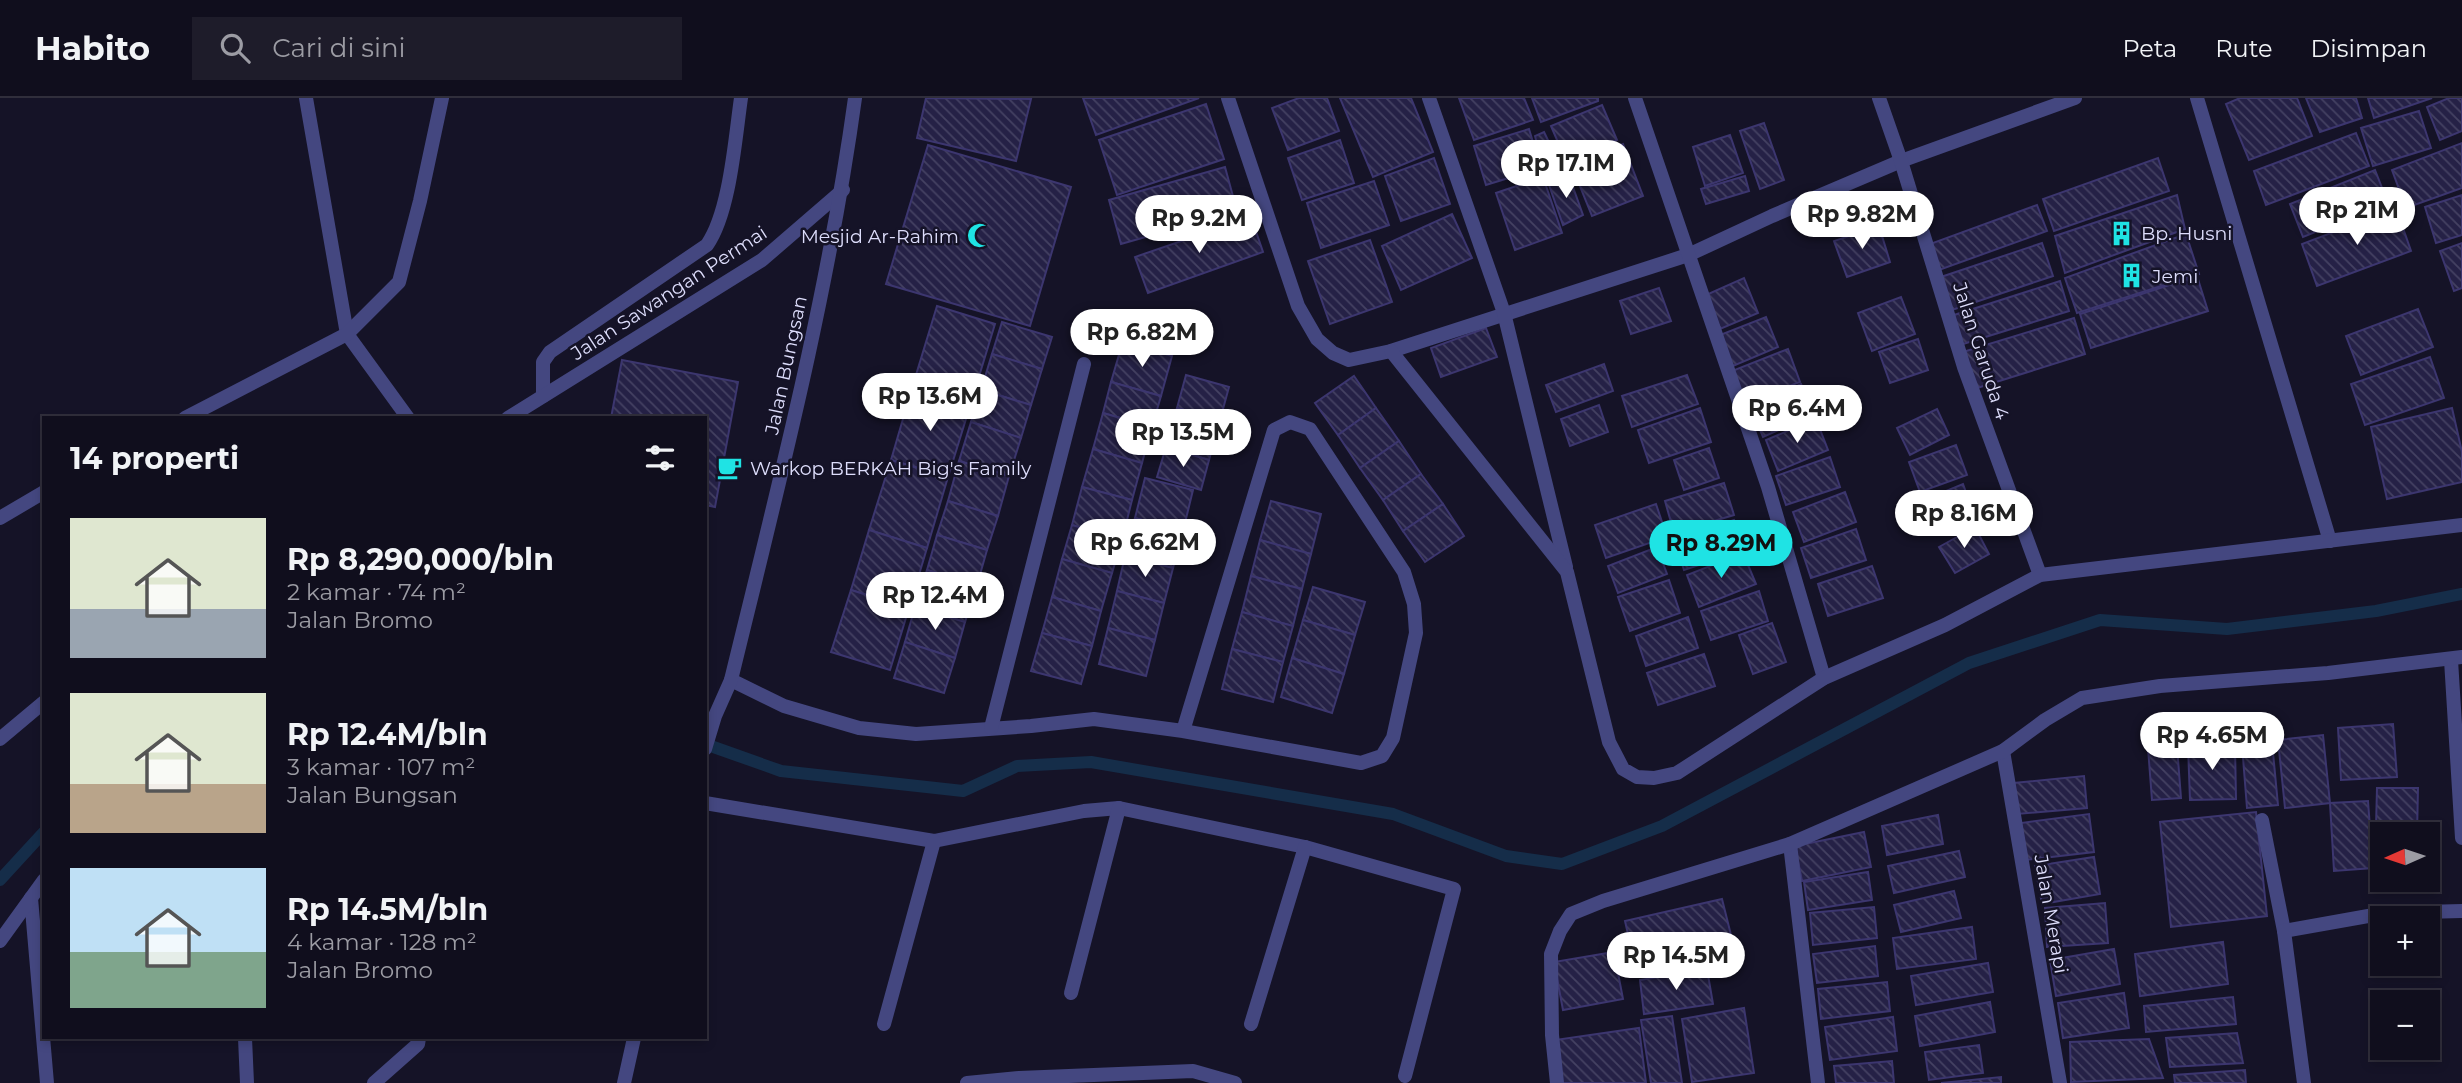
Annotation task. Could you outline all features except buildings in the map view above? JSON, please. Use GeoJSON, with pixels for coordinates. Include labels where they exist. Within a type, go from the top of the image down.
{"type":"FeatureCollection","features":[{"type":"Feature","properties":{"kind":"street"},"geometry":{"type":"LineString","coordinates":[[306,98],[347,334],[407,416]]}},
{"type":"Feature","properties":{"kind":"street"},"geometry":{"type":"LineString","coordinates":[[189,416],[347,334],[399,282],[442,98]]}},
{"type":"Feature","properties":{"kind":"street"},"geometry":{"type":"LineString","coordinates":[[543,396],[543,362],[550,352],[711,239],[726,194],[741,98]]}},
{"type":"Feature","properties":{"kind":"street","name":"Jalan Bungsan"},"geometry":{"type":"LineString","coordinates":[[707,742],[731,680],[793,424],[842,190],[855,98]]}},
{"type":"Feature","properties":{"kind":"street"},"geometry":{"type":"LineString","coordinates":[[1228,98],[1298,306],[1317,339],[1333,353],[1349,360],[1391,351],[1688,255],[1900,161],[2075,98]]}},
{"type":"Feature","properties":{"kind":"street"},"geometry":{"type":"LineString","coordinates":[[1429,98],[1504,313],[1609,742],[1623,769],[1637,777],[1654,778],[1677,773],[1824,678],[1945,625],[2040,575],[2462,525]]}},
{"type":"Feature","properties":{"kind":"street"},"geometry":{"type":"LineString","coordinates":[[1635,98],[1768,487],[1824,678]]}},
{"type":"Feature","properties":{"kind":"street","name":"Jalan Garuda 4"},"geometry":{"type":"LineString","coordinates":[[1879,98],[1964,367],[2040,575]]}},
{"type":"Feature","properties":{"kind":"street"},"geometry":{"type":"LineString","coordinates":[[2197,98],[2330,541]]}},
{"type":"Feature","properties":{"kind":"street","name":"Jalan Sawangan Permai"},"geometry":{"type":"LineString","coordinates":[[511,416],[762,260],[842,190]]}},
{"type":"Feature","properties":{"kind":"street"},"geometry":{"type":"LineString","coordinates":[[1391,351],[1567,572]]}},
{"type":"Feature","properties":{"kind":"street"},"geometry":{"type":"LineString","coordinates":[[990,728],[1084,365]]}},
{"type":"Feature","properties":{"kind":"street"},"geometry":{"type":"LineString","coordinates":[[731,680],[784,706],[859,728],[916,734],[1094,719],[1183,731],[1361,763],[1382,756],[1393,738],[1416,633],[1414,604],[1404,572],[1310,429],[1290,422],[1274,430],[1183,731]]}},
{"type":"Feature","properties":{"kind":"street"},"geometry":{"type":"LineString","coordinates":[[0,518],[42,493]]}},
{"type":"Feature","properties":{"kind":"street"},"geometry":{"type":"LineString","coordinates":[[1558,1083],[1552,1035],[1551,954],[1560,930],[1571,914],[1603,901],[1790,844],[2003,751],[2045,720],[2082,698],[2160,686],[2328,673],[2457,658],[2462,838]]}},
{"type":"Feature","properties":{"kind":"street"},"geometry":{"type":"LineString","coordinates":[[0,739],[42,704]]}},
{"type":"Feature","properties":{"kind":"street","name":"Jalan Merapi"},"geometry":{"type":"LineString","coordinates":[[2003,751],[2060,1083]]}},
{"type":"Feature","properties":{"kind":"street"},"geometry":{"type":"LineString","coordinates":[[707,803],[934,841],[1084,811],[1119,808],[1305,847],[1454,889],[1405,1076]]}},
{"type":"Feature","properties":{"kind":"street"},"geometry":{"type":"LineString","coordinates":[[1071,993],[1119,808]]}},
{"type":"Feature","properties":{"kind":"street"},"geometry":{"type":"LineString","coordinates":[[2262,820],[2284,931],[2304,1083]]}},
{"type":"Feature","properties":{"kind":"street"},"geometry":{"type":"LineString","coordinates":[[884,1024],[934,841]]}},
{"type":"Feature","properties":{"kind":"street"},"geometry":{"type":"LineString","coordinates":[[1790,844],[1818,1083]]}},
{"type":"Feature","properties":{"kind":"street"},"geometry":{"type":"LineString","coordinates":[[1251,1024],[1305,847]]}},
{"type":"Feature","properties":{"kind":"street"},"geometry":{"type":"LineString","coordinates":[[0,941],[42,883]]}},
{"type":"Feature","properties":{"kind":"street"},"geometry":{"type":"LineString","coordinates":[[31,898],[42,1025]]}},
{"type":"Feature","properties":{"kind":"street"},"geometry":{"type":"LineString","coordinates":[[2284,931],[2385,913],[2462,911]]}},
{"type":"Feature","properties":{"kind":"street"},"geometry":{"type":"LineString","coordinates":[[43,1039],[47,1083]]}},
{"type":"Feature","properties":{"kind":"street"},"geometry":{"type":"LineString","coordinates":[[245,1039],[247,1083]]}},
{"type":"Feature","properties":{"kind":"street"},"geometry":{"type":"LineString","coordinates":[[374,1083],[418,1044],[419,1039]]}},
{"type":"Feature","properties":{"kind":"street"},"geometry":{"type":"LineString","coordinates":[[624,1083],[634,1039]]}},
{"type":"Feature","properties":{"kind":"street"},"geometry":{"type":"LineString","coordinates":[[967,1083],[1019,1078],[1155,1077],[1193,1071],[1235,1083]]}},
{"type":"Feature","properties":{"kind":"waterway"},"geometry":{"type":"LineString","coordinates":[[707,745],[781,771],[963,791],[1017,766],[1091,762],[1393,814],[1506,856],[1562,864],[1662,826],[1969,663],[2100,620],[2227,629],[2376,611],[2462,594]]}},
{"type":"Feature","properties":{"kind":"waterway"},"geometry":{"type":"LineString","coordinates":[[0,880],[42,834]]}},
{"type":"Feature","properties":{"kind":"place","name":"Bp. Husni"},"geometry":{"type":"Point","coordinates":[2121,233]}},
{"type":"Feature","properties":{"kind":"place","name":"Mesjid Ar-Rahim"},"geometry":{"type":"Point","coordinates":[979,236]}},
{"type":"Feature","properties":{"kind":"place","name":"Jemi"},"geometry":{"type":"Point","coordinates":[2132,276]}},
{"type":"Feature","properties":{"kind":"place","name":"Warkop BERKAH Big's Family"},"geometry":{"type":"Point","coordinates":[730,468]}}]}
